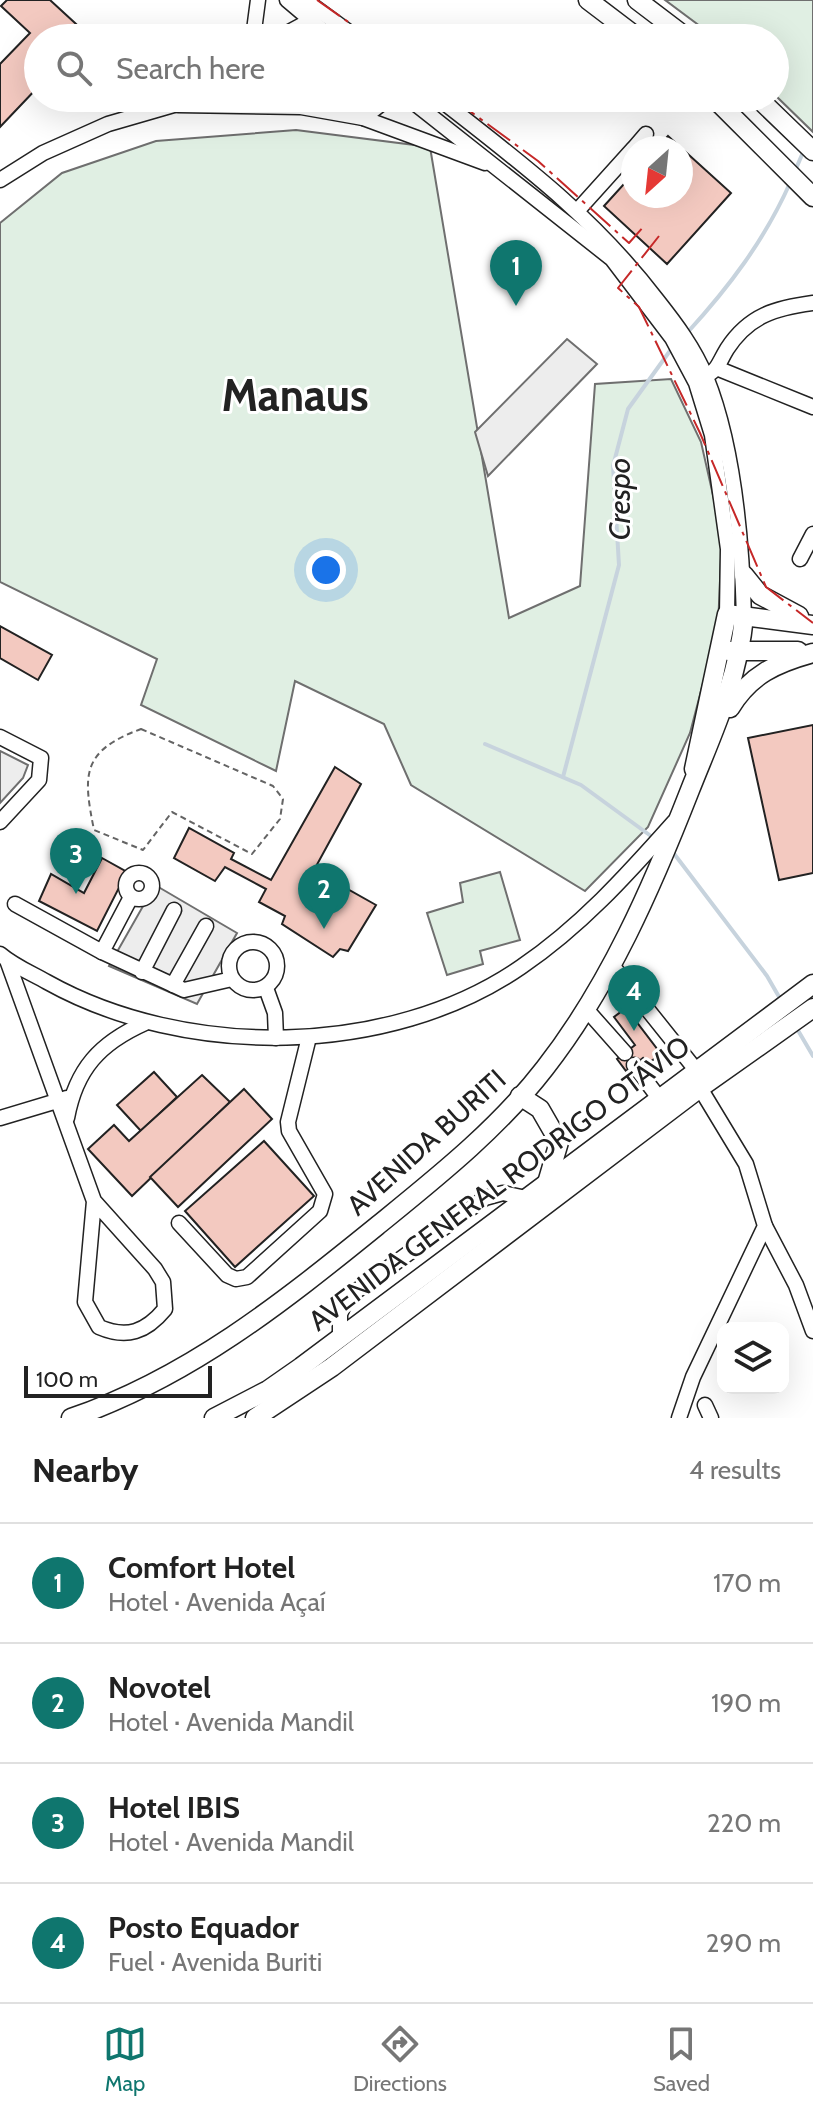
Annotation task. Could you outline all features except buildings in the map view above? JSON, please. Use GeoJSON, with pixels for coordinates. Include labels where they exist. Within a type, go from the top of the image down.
{"type":"FeatureCollection","features":[{"type":"Feature","properties":{"kind":"main road"},"geometry":{"type":"LineString","coordinates":[[588,0],[620,24]]}},
{"type":"Feature","properties":{"kind":"main road"},"geometry":{"type":"LineString","coordinates":[[637,0],[669,24]]}},
{"type":"Feature","properties":{"kind":"main road"},"geometry":{"type":"LineString","coordinates":[[728,112],[813,197]]}},
{"type":"Feature","properties":{"kind":"main road"},"geometry":{"type":"LineString","coordinates":[[773,112],[813,151]]}},
{"type":"Feature","properties":{"kind":"main road"},"geometry":{"type":"LineString","coordinates":[[744,575],[750,587],[768,601],[813,624]]}},
{"type":"Feature","properties":{"kind":"main road"},"geometry":{"type":"LineString","coordinates":[[736,616],[813,624]]}},
{"type":"Feature","properties":{"kind":"main road","name":"AVENIDA BURITI"},"geometry":{"type":"LineString","coordinates":[[71,1418],[165,1377],[264,1316],[413,1197],[520,1096],[586,1009],[612,965],[682,813],[718,728],[736,616]]}},
{"type":"Feature","properties":{"kind":"main road"},"geometry":{"type":"LineString","coordinates":[[731,651],[813,652]]}},
{"type":"Feature","properties":{"kind":"main road","name":"AVENIDA BURITI"},"geometry":{"type":"LineString","coordinates":[[692,786],[697,747],[731,651]]}},
{"type":"Feature","properties":{"kind":"main road"},"geometry":{"type":"LineString","coordinates":[[718,728],[741,690],[763,671],[813,652]]}},
{"type":"Feature","properties":{"kind":"main road","name":"AVENIDA GENERAL RODRIGO OTÁVIO"},"geometry":{"type":"LineString","coordinates":[[255,1418],[332,1367],[698,1079],[813,984]]}},
{"type":"Feature","properties":{"kind":"main road","name":"AVENIDA GENERAL RODRIGO OTÁVIO"},"geometry":{"type":"LineString","coordinates":[[214,1418],[268,1390],[659,1098],[698,1079],[813,1008]]}},
{"type":"Feature","properties":{"kind":"main road"},"geometry":{"type":"LineString","coordinates":[[520,1096],[540,1109],[559,1142],[547,1183]]}},
{"type":"Feature","properties":{"kind":"street"},"geometry":{"type":"LineString","coordinates":[[255,24],[258,0]]}},
{"type":"Feature","properties":{"kind":"street"},"geometry":{"type":"LineString","coordinates":[[287,0],[330,24]]}},
{"type":"Feature","properties":{"kind":"street"},"geometry":{"type":"LineString","coordinates":[[305,0],[322,24]]}},
{"type":"Feature","properties":{"kind":"street"},"geometry":{"type":"LineString","coordinates":[[304,24],[317,17]]}},
{"type":"Feature","properties":{"kind":"street"},"geometry":{"type":"LineString","coordinates":[[0,180],[43,153],[108,124],[150,112]]}},
{"type":"Feature","properties":{"kind":"street"},"geometry":{"type":"LineString","coordinates":[[329,112],[363,118],[506,171]]}},
{"type":"Feature","properties":{"kind":"street"},"geometry":{"type":"LineString","coordinates":[[363,118],[371,112]]}},
{"type":"Feature","properties":{"kind":"street"},"geometry":{"type":"LineString","coordinates":[[427,112],[506,171],[612,259],[672,338],[707,376],[813,407]]}},
{"type":"Feature","properties":{"kind":"street"},"geometry":{"type":"LineString","coordinates":[[456,112],[578,210],[620,252],[684,334],[707,376],[723,431],[744,575],[736,616]]}},
{"type":"Feature","properties":{"kind":"street"},"geometry":{"type":"LineString","coordinates":[[578,210],[621,163]]}},
{"type":"Feature","properties":{"kind":"street"},"geometry":{"type":"LineString","coordinates":[[736,616],[707,376],[758,318],[775,308],[813,303]]}},
{"type":"Feature","properties":{"kind":"street"},"geometry":{"type":"LineString","coordinates":[[800,559],[813,534]]}},
{"type":"Feature","properties":{"kind":"street"},"geometry":{"type":"LineString","coordinates":[[0,737],[41,758],[39,780],[0,822]]}},
{"type":"Feature","properties":{"kind":"street"},"geometry":{"type":"LineString","coordinates":[[4,957],[72,996],[145,1023],[271,1038],[358,1031],[441,1008],[518,969],[587,917],[682,813]]}},
{"type":"Feature","properties":{"kind":"street"},"geometry":{"type":"LineString","coordinates":[[102,952],[131,897]]}},
{"type":"Feature","properties":{"kind":"street"},"geometry":{"type":"LineString","coordinates":[[15,904],[142,972],[190,991],[232,979]]}},
{"type":"Feature","properties":{"kind":"street"},"geometry":{"type":"LineString","coordinates":[[142,972],[174,910]]}},
{"type":"Feature","properties":{"kind":"street"},"geometry":{"type":"LineString","coordinates":[[173,985],[206,926]]}},
{"type":"Feature","properties":{"kind":"street"},"geometry":{"type":"LineString","coordinates":[[261,943],[275,954],[278,962],[274,980],[261,989],[238,986],[232,979],[229,960],[238,947],[261,943]]}},
{"type":"Feature","properties":{"kind":"street"},"geometry":{"type":"LineString","coordinates":[[4,957],[66,1099],[67,1118],[94,1201],[163,1282],[165,1309],[141,1332],[123,1334],[99,1327],[85,1302],[94,1201]]}},
{"type":"Feature","properties":{"kind":"street"},"geometry":{"type":"LineString","coordinates":[[612,965],[698,1079],[746,1164],[765,1226],[796,1285],[813,1331]]}},
{"type":"Feature","properties":{"kind":"street"},"geometry":{"type":"LineString","coordinates":[[261,989],[271,1038]]}},
{"type":"Feature","properties":{"kind":"street"},"geometry":{"type":"LineString","coordinates":[[586,1009],[659,1098]]}},
{"type":"Feature","properties":{"kind":"street"},"geometry":{"type":"LineString","coordinates":[[0,1118],[66,1099],[89,1060],[104,1045],[145,1023]]}},
{"type":"Feature","properties":{"kind":"street"},"geometry":{"type":"LineString","coordinates":[[179,1223],[227,1275],[236,1279],[247,1277],[320,1211],[325,1194],[289,1131],[288,1122],[309,1037]]}},
{"type":"Feature","properties":{"kind":"street"},"geometry":{"type":"LineString","coordinates":[[340,1338],[340,1314],[348,1297],[485,1198],[503,1193],[526,1198]]}},
{"type":"Feature","properties":{"kind":"street"},"geometry":{"type":"LineString","coordinates":[[679,1418],[693,1377],[765,1226]]}},
{"type":"Feature","properties":{"kind":"path"},"geometry":{"type":"LineString","coordinates":[[141,729],[273,786],[283,799],[280,819],[252,854],[172,812],[143,850],[94,830],[85,782],[91,764],[115,738],[141,729]]}},
{"type":"Feature","properties":{"kind":"green space"},"geometry":{"type":"Polygon","coordinates":[[[665,0],[813,0],[813,132],[789,109],[789,24],[697,24],[665,0]]]}},
{"type":"Feature","properties":{"kind":"green space"},"geometry":{"type":"Polygon","coordinates":[[[296,130],[430,147],[509,618],[580,586],[595,384],[671,379],[701,442],[722,535],[718,626],[690,733],[648,827],[585,891],[411,785],[384,724],[295,681],[276,771],[141,705],[157,659],[0,582],[0,223],[62,173],[156,141],[296,130]]]}},
{"type":"Feature","properties":{"kind":"green space"},"geometry":{"type":"Polygon","coordinates":[[[500,872],[520,940],[480,951],[483,964],[447,975],[427,913],[463,902],[460,883],[500,872]]]}},
{"type":"Feature","properties":{"kind":"shaded area"},"geometry":{"type":"Polygon","coordinates":[[[567,339],[597,364],[488,476],[475,432],[567,339]]]}},
{"type":"Feature","properties":{"kind":"shaded area"},"geometry":{"type":"Polygon","coordinates":[[[0,751],[28,765],[23,778],[0,803],[0,751]]]}},
{"type":"Feature","properties":{"kind":"shaded area"},"geometry":{"type":"Polygon","coordinates":[[[155,885],[237,933],[197,1004],[109,966],[155,885]]]}},
{"type":"Feature","properties":{"kind":"waterway","name":"Crespo"},"geometry":{"type":"LineString","coordinates":[[795,171],[804,150]]}},
{"type":"Feature","properties":{"kind":"waterway","name":"Crespo"},"geometry":{"type":"LineString","coordinates":[[687,333],[744,262],[769,224],[790,183]]}},
{"type":"Feature","properties":{"kind":"waterway","name":"Crespo"},"geometry":{"type":"LineString","coordinates":[[563,777],[619,565],[613,466],[628,409],[672,348]]}},
{"type":"Feature","properties":{"kind":"waterway","name":"Crespo"},"geometry":{"type":"LineString","coordinates":[[485,744],[581,785],[655,839]]}},
{"type":"Feature","properties":{"kind":"waterway","name":"Crespo"},"geometry":{"type":"LineString","coordinates":[[672,851],[767,976],[782,1002]]}},
{"type":"Feature","properties":{"kind":"waterway","name":"Crespo"},"geometry":{"type":"LineString","coordinates":[[796,1027],[813,1056]]}},
{"type":"Feature","properties":{"kind":"power"},"geometry":{"type":"LineString","coordinates":[[317,0],[351,24]]}},
{"type":"Feature","properties":{"kind":"power"},"geometry":{"type":"LineString","coordinates":[[471,112],[538,161],[629,243],[645,225]]}},
{"type":"Feature","properties":{"kind":"power"},"geometry":{"type":"LineString","coordinates":[[659,236],[618,288],[639,307],[700,433],[766,587],[813,623]]}},
{"type":"Feature","properties":{"kind":"place","name":"Comfort Hotel"},"geometry":{"type":"Point","coordinates":[516,306]}},
{"type":"Feature","properties":{"kind":"place","name":"Hotel IBIS"},"geometry":{"type":"Point","coordinates":[76,894]}},
{"type":"Feature","properties":{"kind":"place","name":"Novotel"},"geometry":{"type":"Point","coordinates":[324,929]}},
{"type":"Feature","properties":{"kind":"place","name":"Posto Equador"},"geometry":{"type":"Point","coordinates":[634,1031]}},
{"type":"Feature","properties":{"kind":"district","name":"Manaus"},"geometry":{"type":"Point","coordinates":[295,395]}}]}
